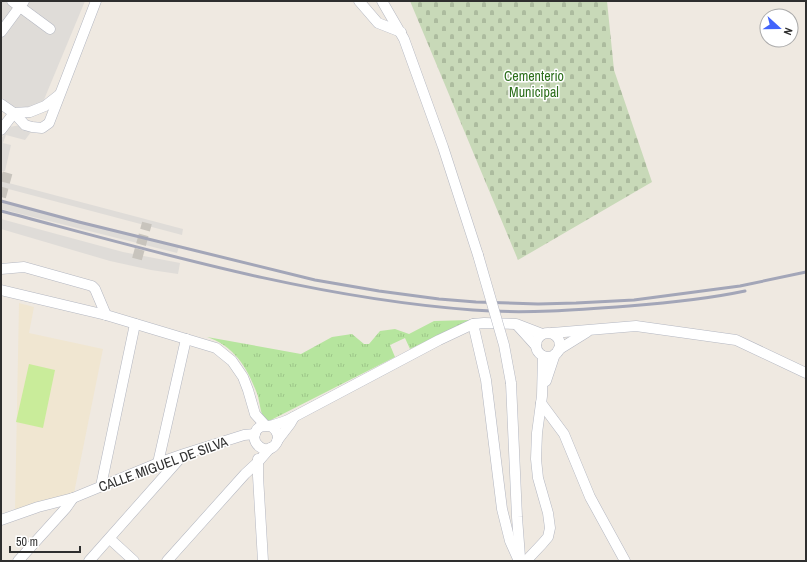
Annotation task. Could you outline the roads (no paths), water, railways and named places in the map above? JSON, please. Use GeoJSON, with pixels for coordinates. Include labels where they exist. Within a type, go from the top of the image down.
{"type":"FeatureCollection","features":[{"type":"Feature","properties":{"kind":"street"},"geometry":{"type":"LineString","coordinates":[[1,104],[14,113],[25,124],[32,127],[42,128],[49,123],[96,1]]}},
{"type":"Feature","properties":{"kind":"street"},"geometry":{"type":"LineString","coordinates":[[359,1],[378,23],[401,32]]}},
{"type":"Feature","properties":{"kind":"street"},"geometry":{"type":"LineString","coordinates":[[382,1],[404,39],[443,147],[478,255],[504,345],[511,383],[520,561]]}},
{"type":"Feature","properties":{"kind":"street"},"geometry":{"type":"LineString","coordinates":[[1,32],[19,3],[50,29]]}},
{"type":"Feature","properties":{"kind":"street"},"geometry":{"type":"LineString","coordinates":[[1,130],[14,113],[30,112],[45,106],[60,94]]}},
{"type":"Feature","properties":{"kind":"street"},"geometry":{"type":"LineString","coordinates":[[3,269],[24,267],[92,286],[95,289],[106,315]]}},
{"type":"Feature","properties":{"kind":"street"},"geometry":{"type":"LineString","coordinates":[[1,290],[84,309],[216,348],[232,361],[243,377],[255,414],[254,417],[262,429]]}},
{"type":"Feature","properties":{"kind":"street"},"geometry":{"type":"LineString","coordinates":[[84,309],[94,307],[98,298]]}},
{"type":"Feature","properties":{"kind":"street"},"geometry":{"type":"LineString","coordinates":[[101,486],[135,324]]}},
{"type":"Feature","properties":{"kind":"street"},"geometry":{"type":"LineString","coordinates":[[520,561],[510,540],[502,509],[486,380],[473,324],[516,324],[555,335],[560,342],[548,374],[537,433],[536,459],[538,478],[548,513],[550,528],[548,536],[526,561]]}},
{"type":"Feature","properties":{"kind":"street","name":"CALLE MIGUEL DE SILVA"},"geometry":{"type":"LineString","coordinates":[[1,520],[38,507],[73,498],[184,454],[284,422],[439,340],[473,324]]}},
{"type":"Feature","properties":{"kind":"street"},"geometry":{"type":"LineString","coordinates":[[516,324],[536,346],[538,352],[543,356],[549,356],[557,352],[589,330]]}},
{"type":"Feature","properties":{"kind":"street"},"geometry":{"type":"LineString","coordinates":[[536,346],[537,339],[547,333],[636,326],[736,340],[806,373]]}},
{"type":"Feature","properties":{"kind":"street"},"geometry":{"type":"LineString","coordinates":[[158,464],[186,339]]}},
{"type":"Feature","properties":{"kind":"street"},"geometry":{"type":"LineString","coordinates":[[543,356],[542,400],[564,434],[590,497],[625,561]]}},
{"type":"Feature","properties":{"kind":"street"},"geometry":{"type":"LineString","coordinates":[[168,561],[245,474],[274,445],[294,417]]}},
{"type":"Feature","properties":{"kind":"street"},"geometry":{"type":"LineString","coordinates":[[258,446],[264,449],[274,445],[278,438],[276,430],[262,429]]}},
{"type":"Feature","properties":{"kind":"street"},"geometry":{"type":"LineString","coordinates":[[260,559],[258,446],[255,440],[262,429]]}},
{"type":"Feature","properties":{"kind":"street"},"geometry":{"type":"LineString","coordinates":[[89,561],[184,454]]}},
{"type":"Feature","properties":{"kind":"street"},"geometry":{"type":"LineString","coordinates":[[18,561],[66,508],[73,498]]}},
{"type":"Feature","properties":{"kind":"street"},"geometry":{"type":"LineString","coordinates":[[110,539],[134,561]]}},
{"type":"Feature","properties":{"kind":"tunnel"},"geometry":{"type":"LineString","coordinates":[[1,197],[8,171]]}},
{"type":"Feature","properties":{"kind":"tunnel"},"geometry":{"type":"LineString","coordinates":[[137,259],[147,223]]}},
{"type":"Feature","properties":{"kind":"railway"},"geometry":{"type":"LineString","coordinates":[[1,201],[79,222],[315,280],[439,299],[538,304],[634,300],[740,286],[806,272]]}},
{"type":"Feature","properties":{"kind":"railway"},"geometry":{"type":"LineString","coordinates":[[1,211],[235,271],[353,295],[413,304],[492,311],[551,311],[673,302],[745,291]]}},
{"type":"Feature","properties":{"kind":"park label","name":"Cementerio Municipal"},"geometry":{"type":"Point","coordinates":[534,84]}}]}
